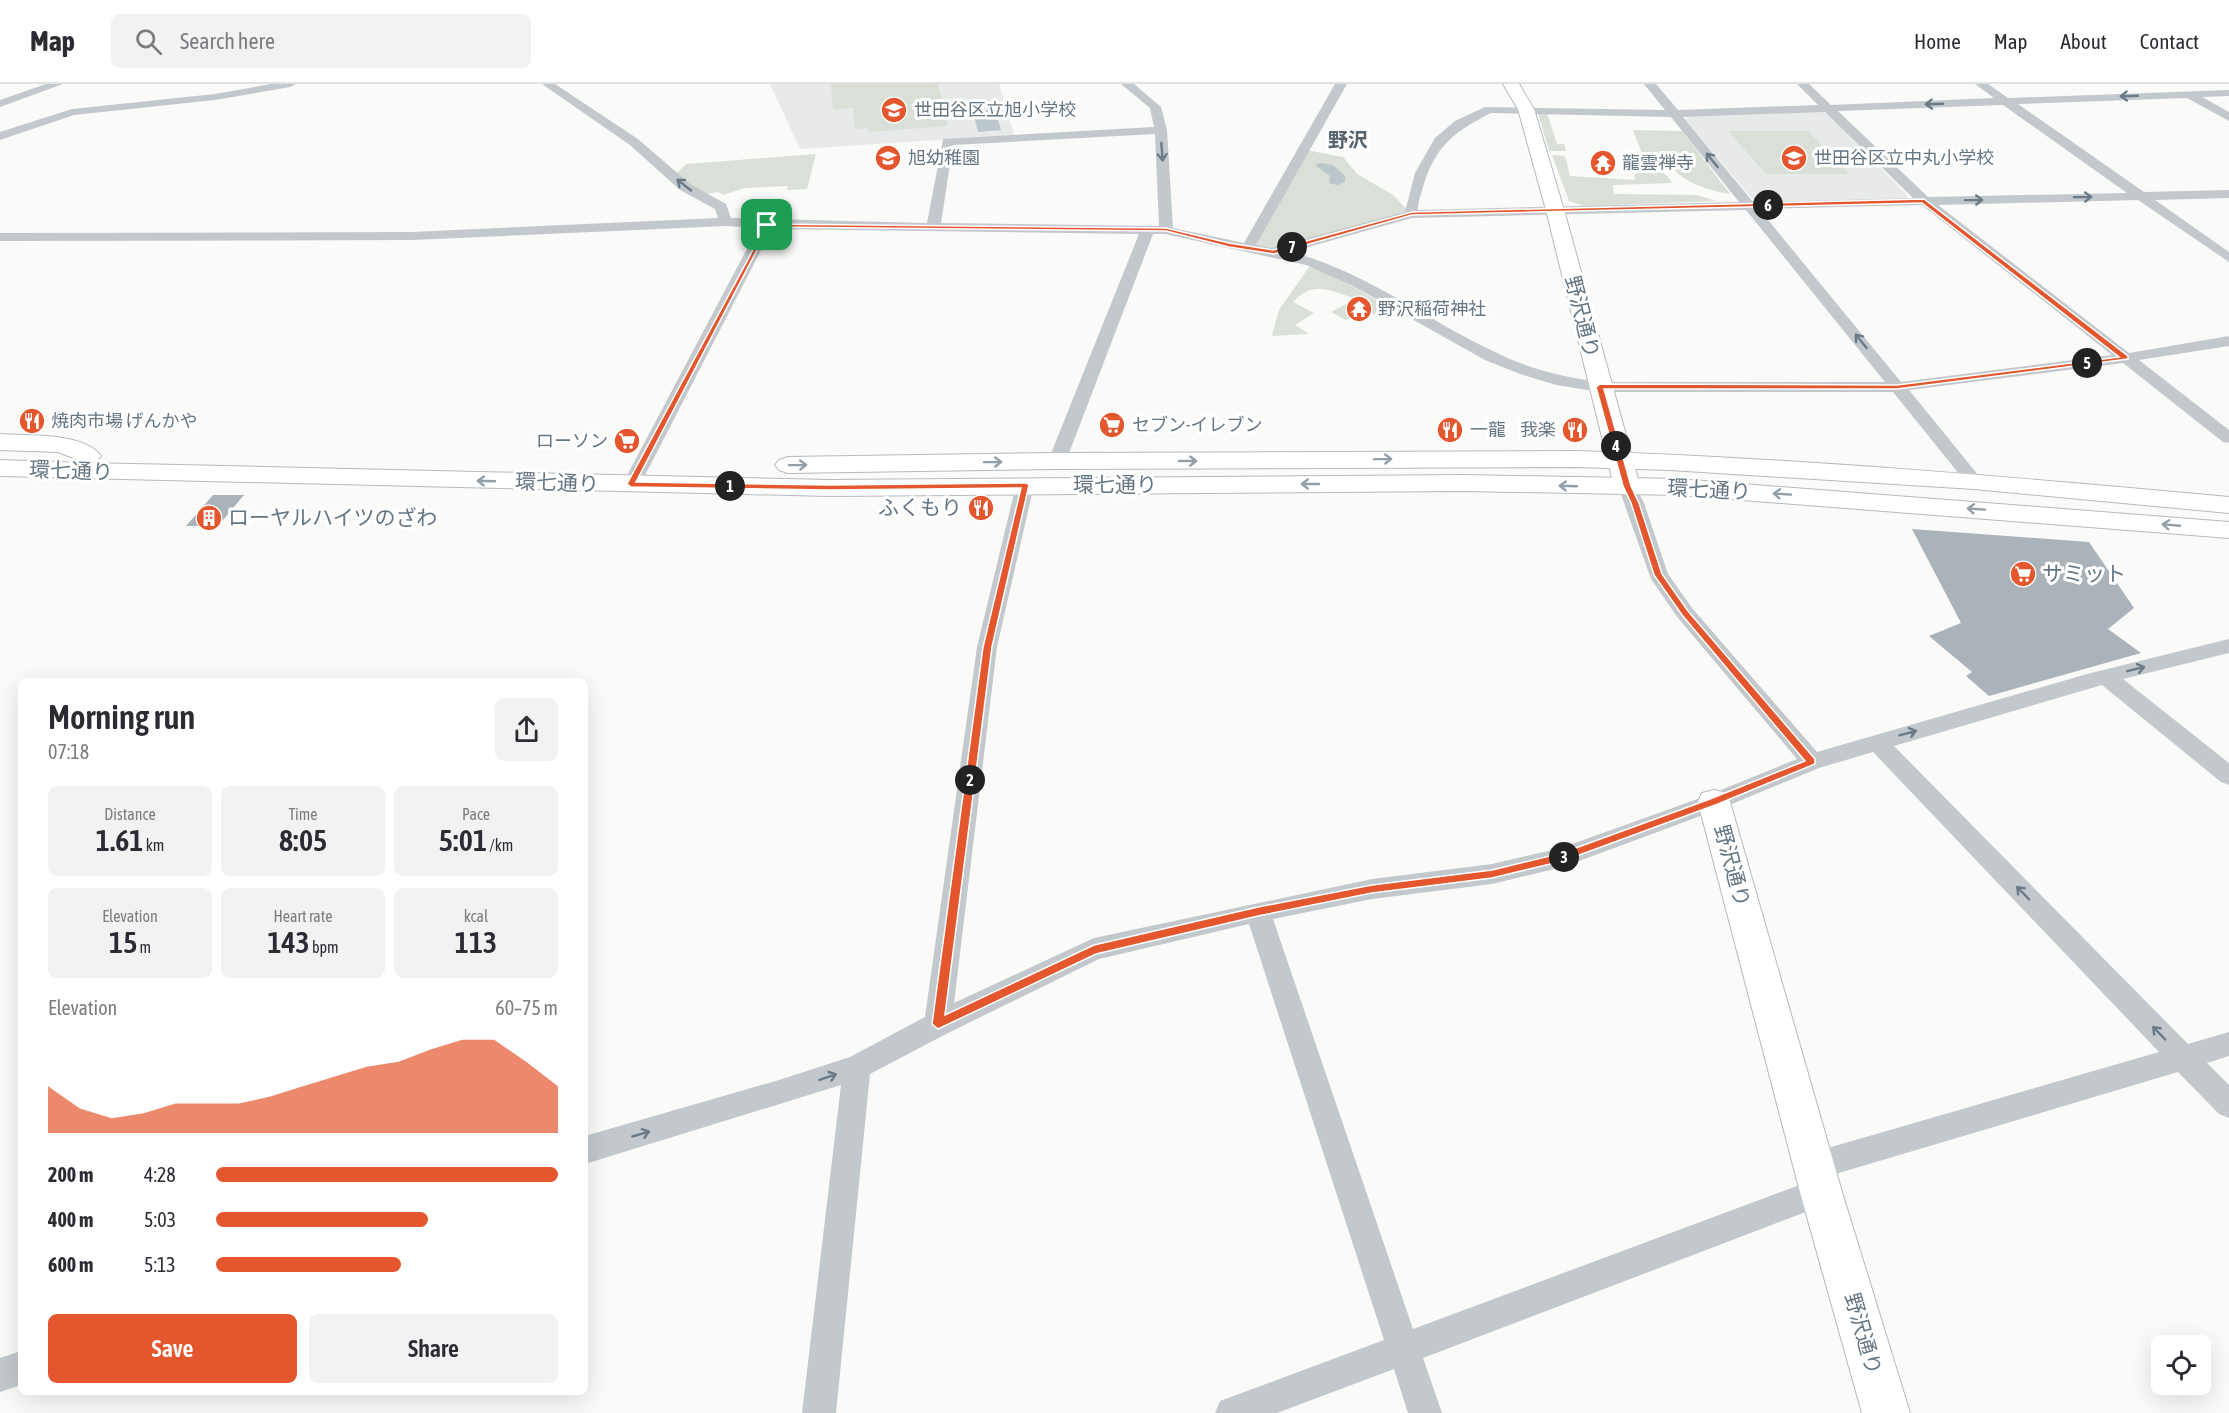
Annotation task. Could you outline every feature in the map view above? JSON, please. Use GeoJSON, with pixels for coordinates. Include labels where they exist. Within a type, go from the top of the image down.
{"type":"FeatureCollection","features":[{"type":"Feature","properties":{"kind":"main road"},"geometry":{"type":"LineString","coordinates":[[0,442],[62,445],[80,463],[23,480],[0,480]]}},
{"type":"Feature","properties":{"kind":"main road","name":"環七通り"},"geometry":{"type":"LineString","coordinates":[[0,453],[80,463]]}},
{"type":"Feature","properties":{"kind":"main road","name":"環七通り"},"geometry":{"type":"LineString","coordinates":[[637,474],[784,465],[1057,461],[1620,460],[1974,481],[2229,505]]}},
{"type":"Feature","properties":{"kind":"main road","name":"環七通り"},"geometry":{"type":"LineString","coordinates":[[0,468],[80,463],[637,474],[830,488],[1464,483],[1679,487],[2229,530]]}},
{"type":"Feature","properties":{"kind":"street"},"geometry":{"type":"LineString","coordinates":[[0,104],[57,84]]}},
{"type":"Feature","properties":{"kind":"street"},"geometry":{"type":"LineString","coordinates":[[0,136],[72,112],[291,84]]}},
{"type":"Feature","properties":{"kind":"street"},"geometry":{"type":"LineString","coordinates":[[550,84],[634,142],[686,187],[721,207],[726,222]]}},
{"type":"Feature","properties":{"kind":"street"},"geometry":{"type":"LineString","coordinates":[[1248,248],[1341,84]]}},
{"type":"Feature","properties":{"kind":"street","name":"野沢通り"},"geometry":{"type":"LineString","coordinates":[[1511,84],[1526,109],[1555,210],[1627,486],[1635,503],[1658,575],[1685,613],[1812,762],[1714,802],[1817,1179],[1886,1413]]}},
{"type":"Feature","properties":{"kind":"street"},"geometry":{"type":"LineString","coordinates":[[1650,84],[1974,481]]}},
{"type":"Feature","properties":{"kind":"street"},"geometry":{"type":"LineString","coordinates":[[1803,84],[1924,201],[2229,438]]}},
{"type":"Feature","properties":{"kind":"street"},"geometry":{"type":"LineString","coordinates":[[1981,84],[2229,258]]}},
{"type":"Feature","properties":{"kind":"street"},"geometry":{"type":"LineString","coordinates":[[2171,84],[2229,117]]}},
{"type":"Feature","properties":{"kind":"street"},"geometry":{"type":"LineString","coordinates":[[1127,85],[1155,107],[1161,130],[1166,230]]}},
{"type":"Feature","properties":{"kind":"street"},"geometry":{"type":"LineString","coordinates":[[1412,213],[1421,173],[1439,141],[1459,124],[1489,109],[1674,114],[2229,93]]}},
{"type":"Feature","properties":{"kind":"street"},"geometry":{"type":"LineString","coordinates":[[1742,96],[1758,110]]}},
{"type":"Feature","properties":{"kind":"street"},"geometry":{"type":"LineString","coordinates":[[933,228],[947,142],[1161,130]]}},
{"type":"Feature","properties":{"kind":"street"},"geometry":{"type":"LineString","coordinates":[[1274,252],[1412,213],[2229,194]]}},
{"type":"Feature","properties":{"kind":"street"},"geometry":{"type":"LineString","coordinates":[[0,237],[412,236],[726,222],[767,225],[1166,230],[1274,252],[1323,266],[1475,348],[1521,369],[1574,385],[1600,387],[1897,387],[2125,358],[2229,341]]}},
{"type":"Feature","properties":{"kind":"street"},"geometry":{"type":"LineString","coordinates":[[637,474],[767,225]]}},
{"type":"Feature","properties":{"kind":"street"},"geometry":{"type":"LineString","coordinates":[[1057,461],[1148,229]]}},
{"type":"Feature","properties":{"kind":"street"},"geometry":{"type":"LineString","coordinates":[[938,1024],[987,647],[1026,485]]}},
{"type":"Feature","properties":{"kind":"street"},"geometry":{"type":"LineString","coordinates":[[1812,762],[2105,676],[2229,646]]}},
{"type":"Feature","properties":{"kind":"street"},"geometry":{"type":"LineString","coordinates":[[2105,676],[2229,776]]}},
{"type":"Feature","properties":{"kind":"street"},"geometry":{"type":"LineString","coordinates":[[1877,742],[2229,1105]]}},
{"type":"Feature","properties":{"kind":"street"},"geometry":{"type":"LineString","coordinates":[[588,1149],[779,1093],[857,1067],[938,1024],[1094,949],[1372,889],[1492,874],[1563,857],[1714,802]]}},
{"type":"Feature","properties":{"kind":"street"},"geometry":{"type":"LineString","coordinates":[[1258,912],[1425,1413]]}},
{"type":"Feature","properties":{"kind":"street"},"geometry":{"type":"LineString","coordinates":[[1232,1413],[1404,1349],[1817,1179],[2229,1044]]}},
{"type":"Feature","properties":{"kind":"street"},"geometry":{"type":"LineString","coordinates":[[819,1413],[857,1067]]}},
{"type":"Feature","properties":{"kind":"street"},"geometry":{"type":"LineString","coordinates":[[0,1375],[18,1369]]}},
{"type":"Feature","properties":{"kind":"shaded area","name":"世田谷区立旭小学校"},"geometry":{"type":"Polygon","coordinates":[[[770,84],[999,84],[1014,135],[800,149],[770,84]]]}},
{"type":"Feature","properties":{"kind":"shaded area"},"geometry":{"type":"Polygon","coordinates":[[[831,84],[938,84],[948,126],[868,132],[867,128],[855,129],[853,108],[833,109],[831,84]]]}},
{"type":"Feature","properties":{"kind":"shaded area"},"geometry":{"type":"Polygon","coordinates":[[[995,110],[1001,130],[978,132],[973,111],[995,110]]]}},
{"type":"Feature","properties":{"kind":"shaded area"},"geometry":{"type":"Polygon","coordinates":[[[1538,113],[1547,113],[1557,144],[1564,144],[1566,151],[1549,151],[1538,113]]]}},
{"type":"Feature","properties":{"kind":"shaded area","name":"世田谷区立中丸小学校"},"geometry":{"type":"Polygon","coordinates":[[[1827,113],[1908,196],[1905,198],[1759,202],[1753,200],[1685,119],[1687,117],[1827,113]]]}},
{"type":"Feature","properties":{"kind":"shaded area"},"geometry":{"type":"Polygon","coordinates":[[[1633,130],[1682,131],[1730,194],[1696,185],[1681,176],[1670,164],[1659,163],[1643,156],[1633,130]]]}},
{"type":"Feature","properties":{"kind":"shaded area"},"geometry":{"type":"Polygon","coordinates":[[[1728,131],[1808,131],[1850,174],[1766,174],[1728,131]]]}},
{"type":"Feature","properties":{"kind":"shaded area"},"geometry":{"type":"Polygon","coordinates":[[[1306,150],[1343,157],[1357,174],[1393,195],[1410,213],[1275,249],[1253,246],[1306,150]]]}},
{"type":"Feature","properties":{"kind":"shaded area"},"geometry":{"type":"Polygon","coordinates":[[[816,154],[807,189],[787,190],[788,186],[745,188],[723,195],[719,192],[703,194],[676,174],[686,164],[816,154]]]}},
{"type":"Feature","properties":{"kind":"shaded area"},"geometry":{"type":"Polygon","coordinates":[[[1552,155],[1565,156],[1570,176],[1635,180],[1636,171],[1652,170],[1661,172],[1672,183],[1613,185],[1614,194],[1697,195],[1716,201],[1584,206],[1569,201],[1552,155]]]}},
{"type":"Feature","properties":{"kind":"shaded area"},"geometry":{"type":"Polygon","coordinates":[[[1320,163],[1333,165],[1345,176],[1345,182],[1337,185],[1329,183],[1330,176],[1315,165],[1320,163]]]}},
{"type":"Feature","properties":{"kind":"shaded area"},"geometry":{"type":"Polygon","coordinates":[[[1309,267],[1328,272],[1393,310],[1379,316],[1366,311],[1346,320],[1331,312],[1356,299],[1331,290],[1316,289],[1308,291],[1293,302],[1314,313],[1295,325],[1309,334],[1272,336],[1279,310],[1309,267]]]}},
{"type":"Feature","properties":{"kind":"building","name":"ローヤルハイツのざわ"},"geometry":{"type":"Polygon","coordinates":[[[213,495],[244,495],[218,526],[186,526],[213,495]]]}},
{"type":"Feature","properties":{"kind":"building"},"geometry":{"type":"Polygon","coordinates":[[[1912,529],[2089,542],[2134,608],[2108,629],[2141,653],[1989,696],[1966,676],[1972,672],[1929,636],[1961,623],[1912,529]]]}},
{"type":"Feature","properties":{"kind":"place","name":"世田谷区立旭小学校"},"geometry":{"type":"Point","coordinates":[894,110]}},
{"type":"Feature","properties":{"kind":"place","name":"旭幼稚園"},"geometry":{"type":"Point","coordinates":[888,158]}},
{"type":"Feature","properties":{"kind":"place","name":"世田谷区立中丸小学校"},"geometry":{"type":"Point","coordinates":[1794,158]}},
{"type":"Feature","properties":{"kind":"place","name":"龍雲禅寺"},"geometry":{"type":"Point","coordinates":[1603,163]}},
{"type":"Feature","properties":{"kind":"place","name":"野沢稲荷神社"},"geometry":{"type":"Point","coordinates":[1359,309]}},
{"type":"Feature","properties":{"kind":"place","name":"焼肉市場 げんかや"},"geometry":{"type":"Point","coordinates":[32,421]}},
{"type":"Feature","properties":{"kind":"place","name":"セブン-イレブン"},"geometry":{"type":"Point","coordinates":[1112,425]}},
{"type":"Feature","properties":{"kind":"place","name":"一龍"},"geometry":{"type":"Point","coordinates":[1450,430]}},
{"type":"Feature","properties":{"kind":"place","name":"我楽"},"geometry":{"type":"Point","coordinates":[1575,430]}},
{"type":"Feature","properties":{"kind":"place","name":"ローソン"},"geometry":{"type":"Point","coordinates":[627,441]}},
{"type":"Feature","properties":{"kind":"place","name":"ふくもり"},"geometry":{"type":"Point","coordinates":[981,508]}},
{"type":"Feature","properties":{"kind":"place","name":"ローヤルハイツのざわ"},"geometry":{"type":"Point","coordinates":[209,518]}},
{"type":"Feature","properties":{"kind":"place","name":"サミット"},"geometry":{"type":"Point","coordinates":[2023,574]}},
{"type":"Feature","properties":{"kind":"district","name":"野沢"},"geometry":{"type":"Point","coordinates":[1348,140]}},
{"type":"Feature","properties":{"kind":"route"},"geometry":{"type":"LineString","coordinates":[[1924,201],[2125,358],[1897,387],[1600,387],[1627,486],[1635,503],[1658,575],[1685,613],[1700,627],[1812,762],[1714,802],[1563,857],[1492,874],[1372,889],[1094,949],[938,1024],[987,647],[1026,485],[830,488],[631,484],[767,225],[1166,230],[1229,245],[1274,252],[1412,213],[1924,201]]}}]}
